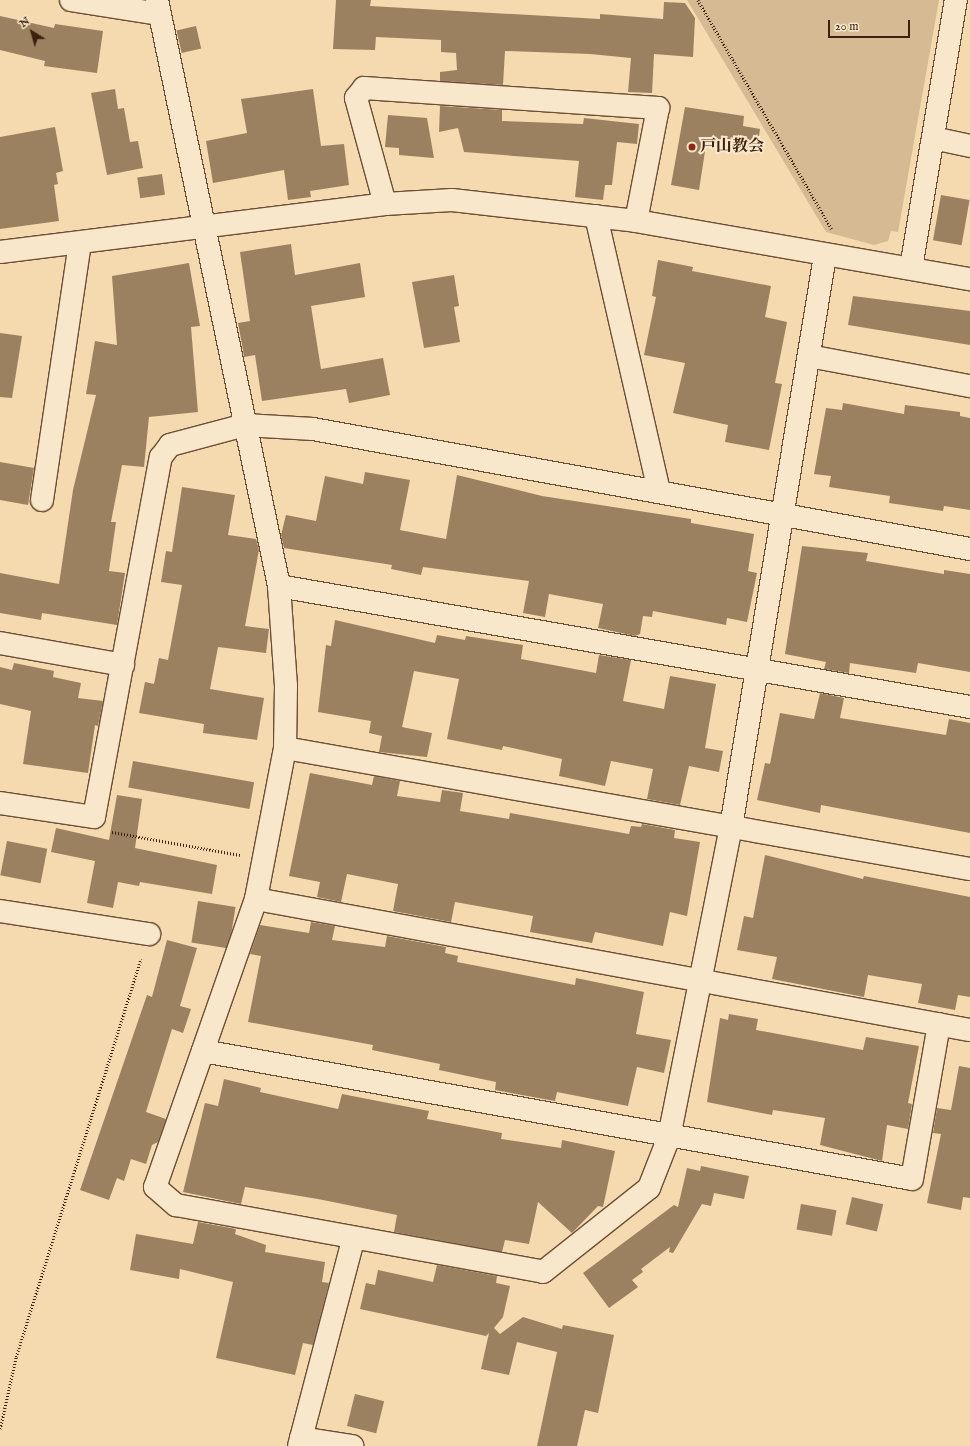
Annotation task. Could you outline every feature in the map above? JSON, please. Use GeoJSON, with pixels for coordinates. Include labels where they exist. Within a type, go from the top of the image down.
{"type":"FeatureCollection","features":[{"type":"Feature","properties":{"kind":"street"},"geometry":{"type":"LineString","coordinates":[[71,0],[158,7],[279,586],[284,635],[285,748],[256,899],[155,1187],[176,1205],[352,1240],[543,1272],[649,1188],[669,1137],[731,827],[809,356],[835,257]]}},
{"type":"Feature","properties":{"kind":"street"},"geometry":{"type":"LineString","coordinates":[[911,268],[956,0]]}},
{"type":"Feature","properties":{"kind":"street"},"geometry":{"type":"LineString","coordinates":[[385,204],[356,98],[364,88],[658,108],[636,221]]}},
{"type":"Feature","properties":{"kind":"street"},"geometry":{"type":"LineString","coordinates":[[933,138],[970,146]]}},
{"type":"Feature","properties":{"kind":"street"},"geometry":{"type":"LineString","coordinates":[[0,252],[204,228],[385,204],[452,200],[636,221],[835,257],[911,268],[970,279]]}},
{"type":"Feature","properties":{"kind":"street"},"geometry":{"type":"LineString","coordinates":[[596,216],[659,490]]}},
{"type":"Feature","properties":{"kind":"street"},"geometry":{"type":"LineString","coordinates":[[42,500],[80,243]]}},
{"type":"Feature","properties":{"kind":"street"},"geometry":{"type":"LineString","coordinates":[[809,356],[970,386]]}},
{"type":"Feature","properties":{"kind":"street"},"geometry":{"type":"LineString","coordinates":[[0,803],[94,817],[161,457],[170,445],[245,425],[313,429],[659,490],[783,517],[970,549]]}},
{"type":"Feature","properties":{"kind":"street"},"geometry":{"type":"LineString","coordinates":[[279,586],[970,707]]}},
{"type":"Feature","properties":{"kind":"street"},"geometry":{"type":"LineString","coordinates":[[0,643],[123,665]]}},
{"type":"Feature","properties":{"kind":"street"},"geometry":{"type":"LineString","coordinates":[[285,748],[970,869]]}},
{"type":"Feature","properties":{"kind":"street"},"geometry":{"type":"LineString","coordinates":[[256,899],[970,1030]]}},
{"type":"Feature","properties":{"kind":"street"},"geometry":{"type":"LineString","coordinates":[[0,911],[149,934]]}},
{"type":"Feature","properties":{"kind":"street"},"geometry":{"type":"LineString","coordinates":[[203,1051],[669,1137],[912,1179],[939,1024]]}},
{"type":"Feature","properties":{"kind":"street"},"geometry":{"type":"LineString","coordinates":[[352,1240],[300,1442],[352,1446]]}},
{"type":"Feature","properties":{"kind":"path"},"geometry":{"type":"LineString","coordinates":[[698,0],[836,235],[849,238],[835,257]]}},
{"type":"Feature","properties":{"kind":"path"},"geometry":{"type":"LineString","coordinates":[[94,817],[105,831],[264,859]]}},
{"type":"Feature","properties":{"kind":"path"},"geometry":{"type":"LineString","coordinates":[[0,1429],[16,1357],[149,934]]}},
{"type":"Feature","properties":{"kind":"shaded area"},"geometry":{"type":"Polygon","coordinates":[[[687,0],[939,0],[898,232],[891,231],[888,241],[874,245],[826,232],[687,0]]]}},
{"type":"Feature","properties":{"kind":"building"},"geometry":{"type":"Polygon","coordinates":[[[336,0],[371,0],[370,6],[600,19],[600,14],[663,19],[664,2],[685,3],[695,18],[693,57],[654,54],[652,93],[628,92],[631,58],[590,54],[505,51],[503,85],[440,81],[440,72],[457,70],[456,53],[441,52],[441,40],[376,37],[375,50],[333,49],[336,0]]]}},
{"type":"Feature","properties":{"kind":"building"},"geometry":{"type":"Polygon","coordinates":[[[0,16],[54,28],[55,24],[103,31],[97,73],[44,66],[45,61],[0,50],[0,16]]]}},
{"type":"Feature","properties":{"kind":"building"},"geometry":{"type":"Polygon","coordinates":[[[196,26],[201,48],[182,53],[177,30],[196,26]]]}},
{"type":"Feature","properties":{"kind":"building"},"geometry":{"type":"Polygon","coordinates":[[[115,89],[118,109],[124,108],[130,142],[138,141],[143,168],[107,175],[91,93],[115,89]]]}},
{"type":"Feature","properties":{"kind":"building"},"geometry":{"type":"Polygon","coordinates":[[[313,89],[321,146],[344,144],[349,185],[310,191],[311,197],[288,200],[284,170],[213,183],[206,141],[247,133],[241,99],[313,89]]]}},
{"type":"Feature","properties":{"kind":"building"},"geometry":{"type":"Polygon","coordinates":[[[440,106],[502,110],[502,121],[583,124],[584,118],[639,124],[637,144],[617,142],[612,185],[605,185],[603,200],[575,197],[579,161],[464,152],[458,128],[439,132],[440,106]]]}},
{"type":"Feature","properties":{"kind":"building","name":"戸山教会"},"geometry":{"type":"Polygon","coordinates":[[[685,107],[744,116],[743,126],[760,129],[757,151],[706,145],[699,190],[671,185],[685,107]]]}},
{"type":"Feature","properties":{"kind":"building"},"geometry":{"type":"Polygon","coordinates":[[[388,115],[427,118],[434,158],[399,155],[399,148],[385,147],[388,115]]]}},
{"type":"Feature","properties":{"kind":"building"},"geometry":{"type":"Polygon","coordinates":[[[55,127],[63,171],[56,173],[58,184],[54,185],[59,221],[0,229],[0,137],[55,127]]]}},
{"type":"Feature","properties":{"kind":"building"},"geometry":{"type":"Polygon","coordinates":[[[162,174],[165,195],[140,198],[137,177],[162,174]]]}},
{"type":"Feature","properties":{"kind":"building"},"geometry":{"type":"Polygon","coordinates":[[[941,195],[970,200],[962,245],[933,240],[941,195]]]}},
{"type":"Feature","properties":{"kind":"building"},"geometry":{"type":"Polygon","coordinates":[[[291,244],[295,275],[360,263],[365,297],[311,306],[321,369],[383,358],[390,395],[349,403],[346,389],[262,401],[255,355],[244,357],[238,323],[250,321],[240,252],[291,244]]]}},
{"type":"Feature","properties":{"kind":"building"},"geometry":{"type":"Polygon","coordinates":[[[658,260],[693,267],[692,271],[771,286],[765,317],[787,322],[775,383],[782,384],[769,450],[725,442],[728,425],[673,413],[685,363],[644,355],[656,297],[652,296],[658,260]]]}},
{"type":"Feature","properties":{"kind":"building"},"geometry":{"type":"Polygon","coordinates":[[[189,263],[200,326],[191,327],[198,412],[149,417],[144,467],[122,465],[111,522],[116,522],[109,571],[125,573],[117,625],[42,613],[41,620],[0,613],[0,573],[59,584],[73,490],[96,395],[86,394],[95,341],[117,345],[112,276],[189,263]]]}},
{"type":"Feature","properties":{"kind":"building"},"geometry":{"type":"Polygon","coordinates":[[[454,275],[459,306],[454,307],[460,342],[424,348],[412,282],[454,275]]]}},
{"type":"Feature","properties":{"kind":"building"},"geometry":{"type":"Polygon","coordinates":[[[853,296],[970,311],[970,345],[848,325],[853,296]]]}},
{"type":"Feature","properties":{"kind":"building"},"geometry":{"type":"Polygon","coordinates":[[[0,333],[22,336],[12,398],[0,397],[0,333]]]}},
{"type":"Feature","properties":{"kind":"building"},"geometry":{"type":"Polygon","coordinates":[[[843,403],[904,414],[905,405],[960,412],[960,416],[970,418],[970,510],[944,506],[943,511],[889,503],[890,496],[829,487],[831,476],[814,474],[826,408],[842,410],[843,403]]]}},
{"type":"Feature","properties":{"kind":"building"},"geometry":{"type":"Polygon","coordinates":[[[0,462],[34,468],[28,505],[0,500],[0,462]]]}},
{"type":"Feature","properties":{"kind":"building"},"geometry":{"type":"Polygon","coordinates":[[[365,472],[410,480],[400,530],[446,539],[457,475],[542,496],[691,519],[691,523],[754,534],[748,571],[757,573],[747,622],[727,618],[726,625],[653,611],[652,617],[643,616],[640,634],[635,636],[598,628],[603,604],[549,594],[545,617],[523,613],[529,581],[423,567],[421,575],[391,569],[392,565],[284,548],[281,535],[286,515],[316,521],[325,476],[363,484],[365,472]]]}},
{"type":"Feature","properties":{"kind":"building"},"geometry":{"type":"Polygon","coordinates":[[[182,487],[235,495],[228,535],[256,539],[259,550],[245,626],[269,629],[266,653],[218,647],[210,689],[264,698],[257,740],[203,733],[204,724],[139,713],[145,682],[154,684],[159,658],[168,660],[182,585],[161,582],[166,551],[172,552],[182,487]]]}},
{"type":"Feature","properties":{"kind":"building"},"geometry":{"type":"Polygon","coordinates":[[[802,546],[868,553],[866,561],[944,574],[944,570],[970,574],[970,672],[918,663],[916,673],[850,663],[849,673],[824,669],[826,662],[785,654],[802,546]]]}},
{"type":"Feature","properties":{"kind":"building"},"geometry":{"type":"Polygon","coordinates":[[[335,620],[435,643],[437,635],[465,640],[466,636],[523,645],[521,659],[596,673],[599,655],[631,660],[623,701],[664,709],[670,676],[716,684],[705,748],[723,751],[719,772],[689,766],[680,805],[647,799],[653,769],[611,761],[605,786],[559,776],[562,759],[503,746],[502,750],[447,739],[459,679],[414,671],[402,727],[432,733],[427,757],[379,752],[382,736],[369,733],[371,721],[318,712],[326,645],[331,646],[335,620]]]}},
{"type":"Feature","properties":{"kind":"building"},"geometry":{"type":"Polygon","coordinates":[[[14,663],[54,671],[53,677],[81,683],[78,698],[103,701],[98,726],[95,725],[88,773],[23,764],[31,711],[0,704],[0,667],[12,670],[14,663]]]}},
{"type":"Feature","properties":{"kind":"building"},"geometry":{"type":"Polygon","coordinates":[[[820,693],[844,698],[840,718],[946,735],[949,719],[970,723],[970,833],[821,805],[820,813],[757,800],[765,763],[770,764],[780,713],[814,719],[820,693]]]}},
{"type":"Feature","properties":{"kind":"building"},"geometry":{"type":"Polygon","coordinates":[[[133,761],[254,782],[249,809],[128,788],[133,761]]]}},
{"type":"Feature","properties":{"kind":"building"},"geometry":{"type":"Polygon","coordinates":[[[310,773],[372,785],[374,776],[400,781],[397,796],[440,802],[442,790],[463,793],[460,811],[509,819],[510,813],[629,834],[631,826],[641,827],[642,824],[675,830],[674,838],[700,842],[687,916],[670,912],[663,946],[595,932],[592,943],[530,932],[533,916],[455,902],[451,922],[393,911],[398,884],[347,874],[341,902],[317,897],[320,882],[289,876],[310,773]]]}},
{"type":"Feature","properties":{"kind":"building"},"geometry":{"type":"Polygon","coordinates":[[[117,795],[142,799],[135,848],[217,865],[212,894],[140,882],[139,886],[118,882],[113,908],[87,903],[95,861],[51,852],[56,828],[109,840],[117,795]]]}},
{"type":"Feature","properties":{"kind":"building"},"geometry":{"type":"Polygon","coordinates":[[[7,841],[47,849],[41,883],[0,875],[7,841]]]}},
{"type":"Feature","properties":{"kind":"building"},"geometry":{"type":"Polygon","coordinates":[[[765,855],[863,879],[864,876],[970,897],[970,997],[958,995],[955,1010],[918,1003],[922,984],[868,975],[864,997],[772,979],[777,957],[737,950],[744,916],[753,918],[765,855]]]}},
{"type":"Feature","properties":{"kind":"building"},"geometry":{"type":"Polygon","coordinates":[[[198,901],[236,907],[229,948],[191,942],[198,901]]]}},
{"type":"Feature","properties":{"kind":"building"},"geometry":{"type":"Polygon","coordinates":[[[311,922],[335,926],[332,940],[385,947],[387,936],[446,947],[445,953],[458,956],[457,962],[575,985],[576,978],[644,992],[636,1034],[671,1040],[664,1073],[637,1067],[628,1106],[557,1092],[555,1101],[495,1090],[496,1082],[439,1070],[440,1064],[372,1050],[373,1045],[248,1022],[261,956],[250,954],[260,925],[309,933],[311,922]]]}},
{"type":"Feature","properties":{"kind":"building"},"geometry":{"type":"Polygon","coordinates":[[[167,940],[197,948],[180,1006],[191,1009],[183,1033],[172,1029],[146,1112],[166,1119],[158,1142],[152,1145],[146,1164],[131,1159],[124,1181],[117,1178],[109,1200],[80,1190],[147,995],[152,997],[167,940]]]}},
{"type":"Feature","properties":{"kind":"building"},"geometry":{"type":"Polygon","coordinates":[[[729,1014],[758,1019],[756,1030],[863,1050],[866,1037],[919,1046],[908,1103],[912,1104],[908,1129],[887,1125],[882,1161],[820,1145],[825,1118],[773,1110],[772,1115],[707,1102],[720,1018],[728,1020],[729,1014]]]}},
{"type":"Feature","properties":{"kind":"building"},"geometry":{"type":"Polygon","coordinates":[[[959,1066],[970,1068],[970,1198],[963,1197],[961,1210],[927,1203],[941,1134],[933,1133],[937,1108],[951,1110],[959,1066]]]}},
{"type":"Feature","properties":{"kind":"building"},"geometry":{"type":"Polygon","coordinates":[[[224,1079],[261,1088],[260,1092],[338,1109],[342,1094],[429,1111],[427,1119],[502,1133],[501,1139],[561,1148],[562,1140],[615,1151],[603,1207],[598,1206],[572,1233],[538,1202],[529,1244],[505,1240],[502,1252],[394,1232],[397,1215],[318,1199],[245,1187],[241,1204],[183,1192],[205,1103],[218,1106],[224,1079]]]}},
{"type":"Feature","properties":{"kind":"building"},"geometry":{"type":"Polygon","coordinates":[[[701,1166],[749,1176],[744,1199],[714,1193],[711,1206],[702,1204],[673,1253],[669,1252],[670,1247],[641,1269],[643,1272],[632,1280],[638,1287],[609,1308],[583,1273],[674,1205],[678,1207],[687,1168],[700,1171],[701,1166]]]}},
{"type":"Feature","properties":{"kind":"building"},"geometry":{"type":"Polygon","coordinates":[[[852,1197],[883,1204],[877,1231],[846,1224],[852,1197]]]}},
{"type":"Feature","properties":{"kind":"building"},"geometry":{"type":"Polygon","coordinates":[[[801,1204],[836,1210],[832,1236],[796,1230],[801,1204]]]}},
{"type":"Feature","properties":{"kind":"building"},"geometry":{"type":"Polygon","coordinates":[[[198,1222],[236,1229],[235,1234],[266,1245],[265,1252],[325,1262],[322,1282],[329,1283],[313,1345],[303,1343],[295,1375],[216,1358],[233,1282],[180,1269],[179,1279],[130,1270],[136,1234],[193,1244],[198,1222]]]}},
{"type":"Feature","properties":{"kind":"building"},"geometry":{"type":"Polygon","coordinates":[[[437,1265],[497,1276],[496,1283],[510,1286],[503,1317],[494,1328],[500,1334],[523,1317],[562,1329],[563,1325],[614,1335],[598,1413],[585,1410],[577,1446],[537,1446],[557,1352],[517,1342],[509,1375],[481,1369],[489,1333],[486,1336],[360,1309],[366,1283],[375,1285],[378,1270],[433,1282],[437,1265]]]}},
{"type":"Feature","properties":{"kind":"building"},"geometry":{"type":"Polygon","coordinates":[[[355,1394],[384,1401],[376,1433],[347,1426],[355,1394]]]}},
{"type":"Feature","properties":{"kind":"place","name":"戸山教会"},"geometry":{"type":"Point","coordinates":[692,147]}}]}
